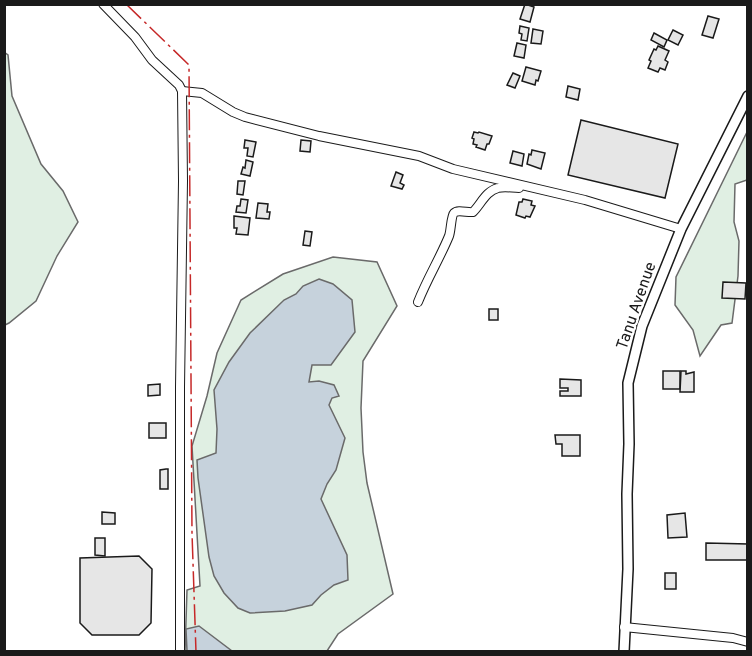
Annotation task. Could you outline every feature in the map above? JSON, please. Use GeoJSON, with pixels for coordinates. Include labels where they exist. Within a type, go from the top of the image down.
{"type":"FeatureCollection","features":[{"type":"Feature","properties":{"kind":"street"},"geometry":{"type":"LineString","coordinates":[[103,4],[135,37],[152,60],[179,85],[182,91],[180,651]]}},
{"type":"Feature","properties":{"kind":"street"},"geometry":{"type":"LineString","coordinates":[[182,91],[202,93],[245,117],[319,136],[419,156],[453,169],[601,205],[681,229]]}},
{"type":"Feature","properties":{"kind":"street","name":"Tanu Avenue"},"geometry":{"type":"LineString","coordinates":[[624,651],[628,569],[628,383],[642,326],[681,229],[747,96]]}},
{"type":"Feature","properties":{"kind":"street"},"geometry":{"type":"LineString","coordinates":[[418,302],[448,237],[454,213],[473,212],[489,192],[496,189],[526,186]]}},
{"type":"Feature","properties":{"kind":"street"},"geometry":{"type":"LineString","coordinates":[[624,627],[733,638],[747,642]]}},
{"type":"Feature","properties":{"kind":"green space"},"geometry":{"type":"Polygon","coordinates":[[[4,52],[8,55],[12,96],[41,164],[63,191],[78,222],[57,256],[36,301],[5,325],[4,52]]]}},
{"type":"Feature","properties":{"kind":"green space"},"geometry":{"type":"Polygon","coordinates":[[[747,132],[747,180],[735,184],[734,222],[739,241],[738,276],[732,323],[721,325],[700,356],[693,330],[675,305],[676,277],[747,132]]]}},
{"type":"Feature","properties":{"kind":"green space"},"geometry":{"type":"Polygon","coordinates":[[[333,257],[377,262],[397,306],[363,361],[361,408],[367,483],[393,594],[338,634],[327,651],[185,652],[187,590],[200,586],[192,446],[217,353],[241,300],[283,274],[333,257]]]}},
{"type":"Feature","properties":{"kind":"shaded area"},"geometry":{"type":"Polygon","coordinates":[[[319,279],[333,284],[352,300],[355,332],[331,365],[312,365],[309,382],[319,381],[334,385],[339,396],[332,398],[329,405],[345,438],[336,470],[321,499],[347,555],[348,580],[334,585],[312,605],[285,611],[250,613],[238,608],[224,593],[214,576],[209,557],[197,460],[216,453],[214,390],[229,362],[250,333],[284,300],[296,294],[303,286],[319,279]]]}},
{"type":"Feature","properties":{"kind":"shaded area"},"geometry":{"type":"Polygon","coordinates":[[[199,626],[232,651],[187,651],[186,629],[199,626]]]}},
{"type":"Feature","properties":{"kind":"building"},"geometry":{"type":"Polygon","coordinates":[[[525,4],[534,7],[530,22],[520,19],[525,4]]]}},
{"type":"Feature","properties":{"kind":"building"},"geometry":{"type":"Polygon","coordinates":[[[708,16],[719,19],[713,38],[702,35],[708,16]]]}},
{"type":"Feature","properties":{"kind":"building"},"geometry":{"type":"Polygon","coordinates":[[[520,26],[529,28],[527,41],[521,40],[520,26]]]}},
{"type":"Feature","properties":{"kind":"building"},"geometry":{"type":"Polygon","coordinates":[[[533,29],[543,31],[541,44],[531,43],[533,29]]]}},
{"type":"Feature","properties":{"kind":"building"},"geometry":{"type":"Polygon","coordinates":[[[673,30],[683,35],[678,45],[668,40],[673,30]]]}},
{"type":"Feature","properties":{"kind":"building"},"geometry":{"type":"Polygon","coordinates":[[[654,33],[667,40],[664,47],[651,40],[654,33]]]}},
{"type":"Feature","properties":{"kind":"building"},"geometry":{"type":"Polygon","coordinates":[[[517,43],[526,45],[524,58],[514,56],[517,43]]]}},
{"type":"Feature","properties":{"kind":"building"},"geometry":{"type":"Polygon","coordinates":[[[658,46],[669,51],[665,60],[668,62],[665,70],[660,68],[658,72],[648,68],[654,49],[656,50],[658,46]]]}},
{"type":"Feature","properties":{"kind":"building"},"geometry":{"type":"Polygon","coordinates":[[[526,67],[541,71],[535,85],[522,81],[526,67]]]}},
{"type":"Feature","properties":{"kind":"building"},"geometry":{"type":"Polygon","coordinates":[[[513,73],[520,76],[515,88],[507,85],[513,73]]]}},
{"type":"Feature","properties":{"kind":"building"},"geometry":{"type":"Polygon","coordinates":[[[568,86],[580,89],[578,100],[566,97],[568,86]]]}},
{"type":"Feature","properties":{"kind":"building"},"geometry":{"type":"Polygon","coordinates":[[[581,120],[678,144],[665,198],[568,175],[581,120]]]}},
{"type":"Feature","properties":{"kind":"building"},"geometry":{"type":"Polygon","coordinates":[[[474,132],[492,136],[485,150],[473,144],[474,132]]]}},
{"type":"Feature","properties":{"kind":"building"},"geometry":{"type":"Polygon","coordinates":[[[245,140],[256,142],[253,157],[247,156],[248,148],[244,148],[245,140]]]}},
{"type":"Feature","properties":{"kind":"building"},"geometry":{"type":"Polygon","coordinates":[[[301,140],[311,141],[310,152],[300,151],[301,140]]]}},
{"type":"Feature","properties":{"kind":"building"},"geometry":{"type":"Polygon","coordinates":[[[532,150],[545,153],[541,169],[527,164],[532,150]]]}},
{"type":"Feature","properties":{"kind":"building"},"geometry":{"type":"Polygon","coordinates":[[[513,151],[524,154],[522,166],[510,163],[513,151]]]}},
{"type":"Feature","properties":{"kind":"building"},"geometry":{"type":"Polygon","coordinates":[[[246,160],[253,162],[250,176],[241,174],[246,160]]]}},
{"type":"Feature","properties":{"kind":"building"},"geometry":{"type":"Polygon","coordinates":[[[396,172],[403,175],[400,183],[404,185],[402,189],[391,186],[396,172]]]}},
{"type":"Feature","properties":{"kind":"building"},"geometry":{"type":"Polygon","coordinates":[[[238,181],[245,181],[243,195],[237,194],[238,181]]]}},
{"type":"Feature","properties":{"kind":"building"},"geometry":{"type":"Polygon","coordinates":[[[241,199],[248,200],[246,213],[236,212],[241,199]]]}},
{"type":"Feature","properties":{"kind":"building"},"geometry":{"type":"Polygon","coordinates":[[[523,199],[532,201],[531,205],[535,206],[530,217],[516,215],[519,202],[523,199]]]}},
{"type":"Feature","properties":{"kind":"building"},"geometry":{"type":"Polygon","coordinates":[[[258,203],[268,204],[269,219],[256,218],[258,203]]]}},
{"type":"Feature","properties":{"kind":"building"},"geometry":{"type":"Polygon","coordinates":[[[234,216],[250,218],[248,235],[236,234],[234,216]]]}},
{"type":"Feature","properties":{"kind":"building"},"geometry":{"type":"Polygon","coordinates":[[[305,231],[312,232],[310,246],[303,245],[305,231]]]}},
{"type":"Feature","properties":{"kind":"building"},"geometry":{"type":"Polygon","coordinates":[[[723,282],[746,283],[745,299],[722,298],[723,282]]]}},
{"type":"Feature","properties":{"kind":"building"},"geometry":{"type":"Polygon","coordinates":[[[489,309],[498,309],[498,320],[489,320],[489,309]]]}},
{"type":"Feature","properties":{"kind":"building"},"geometry":{"type":"Polygon","coordinates":[[[663,371],[680,371],[680,389],[663,389],[663,371]]]}},
{"type":"Feature","properties":{"kind":"building"},"geometry":{"type":"Polygon","coordinates":[[[681,371],[686,371],[686,374],[694,372],[694,392],[680,392],[681,371]]]}},
{"type":"Feature","properties":{"kind":"building"},"geometry":{"type":"Polygon","coordinates":[[[560,379],[581,380],[581,396],[560,396],[560,391],[568,391],[568,388],[560,388],[560,379]]]}},
{"type":"Feature","properties":{"kind":"building"},"geometry":{"type":"Polygon","coordinates":[[[160,384],[160,395],[148,396],[148,385],[160,384]]]}},
{"type":"Feature","properties":{"kind":"building"},"geometry":{"type":"Polygon","coordinates":[[[149,423],[166,423],[166,438],[149,438],[149,423]]]}},
{"type":"Feature","properties":{"kind":"building"},"geometry":{"type":"Polygon","coordinates":[[[555,435],[580,435],[580,456],[562,456],[562,444],[556,444],[555,435]]]}},
{"type":"Feature","properties":{"kind":"building"},"geometry":{"type":"Polygon","coordinates":[[[168,469],[168,489],[160,489],[160,470],[168,469]]]}},
{"type":"Feature","properties":{"kind":"building"},"geometry":{"type":"Polygon","coordinates":[[[102,512],[115,513],[115,524],[102,524],[102,512]]]}},
{"type":"Feature","properties":{"kind":"building"},"geometry":{"type":"Polygon","coordinates":[[[685,513],[687,537],[668,538],[667,515],[685,513]]]}},
{"type":"Feature","properties":{"kind":"building"},"geometry":{"type":"Polygon","coordinates":[[[95,538],[105,538],[105,556],[95,555],[95,538]]]}},
{"type":"Feature","properties":{"kind":"building"},"geometry":{"type":"Polygon","coordinates":[[[706,543],[748,544],[748,560],[706,560],[706,543]]]}},
{"type":"Feature","properties":{"kind":"building"},"geometry":{"type":"Polygon","coordinates":[[[139,556],[152,569],[151,623],[139,635],[92,635],[80,623],[80,558],[139,556]]]}},
{"type":"Feature","properties":{"kind":"building"},"geometry":{"type":"Polygon","coordinates":[[[665,573],[676,573],[676,589],[665,589],[665,573]]]}},
{"type":"Feature","properties":{"kind":"power"},"geometry":{"type":"LineString","coordinates":[[126,4],[189,65],[192,533],[196,652]]}}]}
